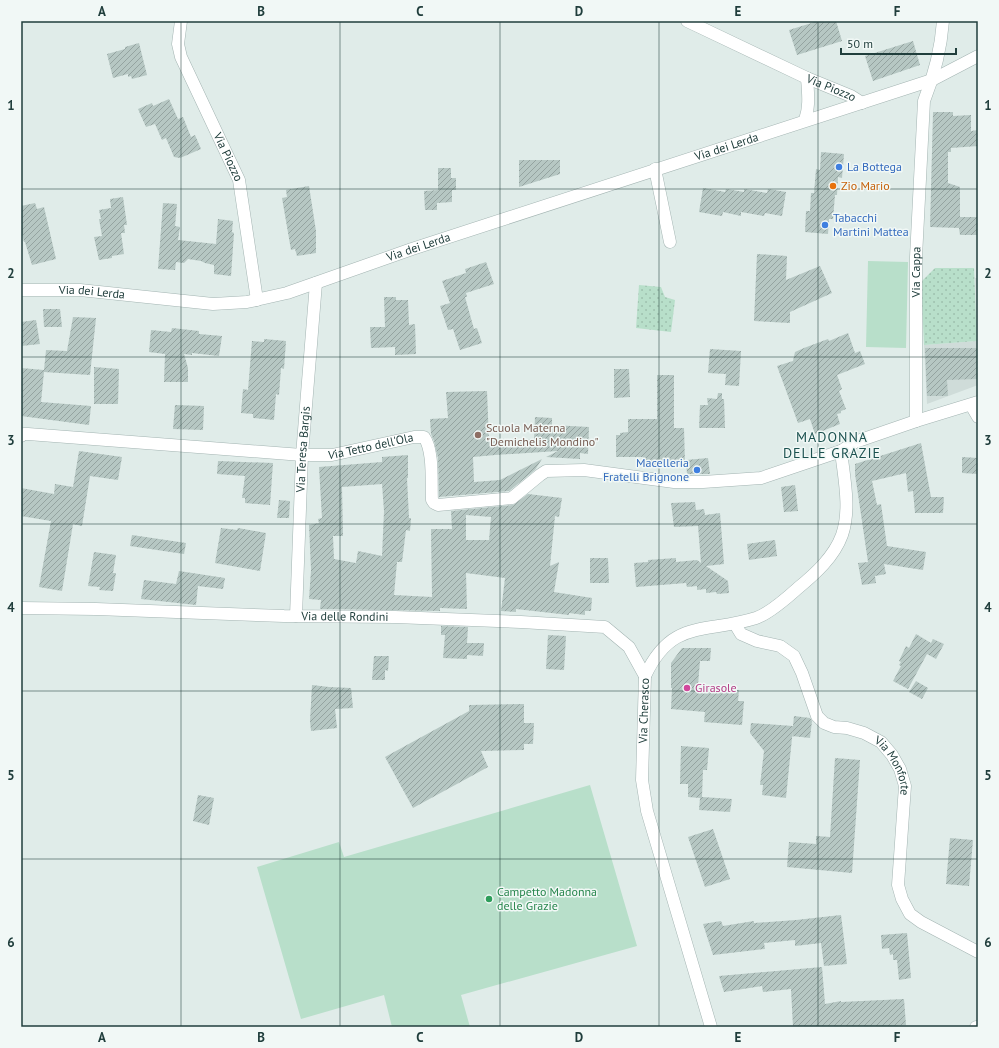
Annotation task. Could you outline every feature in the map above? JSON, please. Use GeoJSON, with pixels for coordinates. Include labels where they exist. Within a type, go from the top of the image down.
{"type":"FeatureCollection","features":[{"type":"Feature","properties":{"kind":"street","name":"Via Piozzo"},"geometry":{"type":"LineString","coordinates":[[181,21],[178,44],[181,57],[239,180],[257,300]]}},
{"type":"Feature","properties":{"kind":"street","name":"Via Piozzo"},"geometry":{"type":"LineString","coordinates":[[686,21],[807,78],[851,96],[862,103],[932,80],[978,56]]}},
{"type":"Feature","properties":{"kind":"street","name":"Via Cappa"},"geometry":{"type":"LineString","coordinates":[[916,421],[916,257],[924,101],[932,80],[943,21]]}},
{"type":"Feature","properties":{"kind":"street"},"geometry":{"type":"LineString","coordinates":[[805,120],[808,112],[809,100],[807,78]]}},
{"type":"Feature","properties":{"kind":"street","name":"Via dei Lerda"},"geometry":{"type":"LineString","coordinates":[[21,290],[80,290],[213,304],[229,304],[257,300],[287,293],[412,249],[805,120],[862,103]]}},
{"type":"Feature","properties":{"kind":"street"},"geometry":{"type":"LineString","coordinates":[[655,169],[670,242]]}},
{"type":"Feature","properties":{"kind":"street","name":"Via Teresa Bargis"},"geometry":{"type":"LineString","coordinates":[[296,616],[302,456],[316,283]]}},
{"type":"Feature","properties":{"kind":"street"},"geometry":{"type":"LineString","coordinates":[[841,451],[855,442],[916,421],[974,404],[978,417]]}},
{"type":"Feature","properties":{"kind":"street","name":"Via Tetto dell'Ola"},"geometry":{"type":"LineString","coordinates":[[21,436],[28,434],[302,456],[332,454],[414,437],[424,437],[430,452],[432,500],[434,503],[438,504],[512,498],[546,471],[584,470],[674,482],[709,482],[761,478],[841,451]]}},
{"type":"Feature","properties":{"kind":"street","name":"Via Cherasco"},"geometry":{"type":"LineString","coordinates":[[712,1027],[647,811],[642,780],[645,676],[652,661],[661,649],[675,637],[694,629],[735,624],[758,617],[788,597],[817,571],[832,554],[842,536],[846,517],[846,490],[841,451]]}},
{"type":"Feature","properties":{"kind":"street","name":"Via delle Rondini"},"geometry":{"type":"LineString","coordinates":[[21,608],[296,616],[395,617],[605,627],[629,647],[645,676]]}},
{"type":"Feature","properties":{"kind":"street","name":"Via Monforte"},"geometry":{"type":"LineString","coordinates":[[735,624],[741,634],[757,641],[780,646],[794,656],[802,673],[817,716],[824,723],[834,727],[847,728],[864,733],[881,742],[892,755],[900,770],[905,786],[898,885],[902,899],[910,914],[921,922],[978,952]]}},
{"type":"Feature","properties":{"kind":"shaded area"},"geometry":{"type":"Polygon","coordinates":[[[975,278],[978,278],[978,385],[927,404],[924,345],[977,341],[975,278]]]}},
{"type":"Feature","properties":{"kind":"green space"},"geometry":{"type":"Polygon","coordinates":[[[868,261],[908,262],[906,348],[866,347],[868,261]]]}},
{"type":"Feature","properties":{"kind":"green space"},"geometry":{"type":"Polygon","coordinates":[[[935,268],[974,268],[977,341],[924,345],[921,282],[935,268]]]}},
{"type":"Feature","properties":{"kind":"green space"},"geometry":{"type":"Polygon","coordinates":[[[639,285],[661,287],[665,297],[675,300],[671,332],[636,328],[639,285]]]}},
{"type":"Feature","properties":{"kind":"green space","name":"Campetto Madonna delle Grazie"},"geometry":{"type":"Polygon","coordinates":[[[590,785],[637,946],[461,995],[470,1027],[392,1027],[384,995],[301,1019],[257,867],[339,842],[344,857],[590,785]]]}},
{"type":"Feature","properties":{"kind":"building"},"geometry":{"type":"Polygon","coordinates":[[[818,21],[836,21],[842,41],[797,55],[789,30],[818,21]]]}},
{"type":"Feature","properties":{"kind":"building"},"geometry":{"type":"Polygon","coordinates":[[[913,41],[920,65],[873,81],[865,56],[913,41]]]}},
{"type":"Feature","properties":{"kind":"building"},"geometry":{"type":"Polygon","coordinates":[[[139,43],[147,75],[132,79],[131,76],[128,77],[128,74],[113,78],[107,54],[139,43]]]}},
{"type":"Feature","properties":{"kind":"building"},"geometry":{"type":"Polygon","coordinates":[[[169,99],[178,119],[183,117],[191,137],[195,135],[201,149],[180,158],[174,157],[166,138],[162,140],[155,124],[146,127],[138,109],[152,103],[153,106],[169,99]]]}},
{"type":"Feature","properties":{"kind":"building"},"geometry":{"type":"Polygon","coordinates":[[[933,112],[953,112],[953,116],[971,115],[971,131],[978,130],[978,146],[951,148],[951,152],[948,152],[948,183],[960,187],[960,217],[978,217],[978,235],[960,235],[959,228],[930,227],[933,112]]]}},
{"type":"Feature","properties":{"kind":"building"},"geometry":{"type":"Polygon","coordinates":[[[821,152],[844,154],[842,178],[838,177],[833,219],[829,219],[828,234],[805,232],[806,211],[810,211],[811,193],[814,193],[816,169],[820,170],[821,152]]]}},
{"type":"Feature","properties":{"kind":"building"},"geometry":{"type":"Polygon","coordinates":[[[519,160],[560,160],[560,174],[519,187],[519,160]]]}},
{"type":"Feature","properties":{"kind":"building"},"geometry":{"type":"Polygon","coordinates":[[[438,168],[451,168],[451,178],[456,178],[456,190],[452,190],[452,202],[437,203],[437,210],[425,210],[424,191],[438,190],[438,168]]]}},
{"type":"Feature","properties":{"kind":"building"},"geometry":{"type":"Polygon","coordinates":[[[309,186],[316,231],[316,253],[297,256],[295,249],[291,250],[282,198],[287,197],[286,190],[309,186]]]}},
{"type":"Feature","properties":{"kind":"building"},"geometry":{"type":"Polygon","coordinates":[[[703,188],[725,192],[726,189],[744,192],[744,189],[767,193],[768,189],[786,192],[782,216],[765,213],[764,216],[741,212],[741,216],[723,212],[722,216],[699,212],[703,188]]]}},
{"type":"Feature","properties":{"kind":"building"},"geometry":{"type":"Polygon","coordinates":[[[123,197],[127,225],[124,225],[125,233],[121,233],[124,254],[99,260],[94,237],[102,236],[99,210],[111,208],[110,199],[123,197]]]}},
{"type":"Feature","properties":{"kind":"building"},"geometry":{"type":"Polygon","coordinates":[[[35,203],[37,209],[44,207],[56,259],[32,265],[21,230],[21,206],[35,203]]]}},
{"type":"Feature","properties":{"kind":"building"},"geometry":{"type":"Polygon","coordinates":[[[163,203],[177,204],[175,226],[180,227],[178,240],[216,244],[218,219],[233,221],[232,232],[234,233],[231,276],[214,274],[214,265],[188,259],[184,263],[176,262],[175,270],[158,269],[163,203]]]}},
{"type":"Feature","properties":{"kind":"building"},"geometry":{"type":"Polygon","coordinates":[[[757,254],[787,256],[786,280],[820,266],[832,293],[790,312],[790,323],[754,321],[757,254]]]}},
{"type":"Feature","properties":{"kind":"building"},"geometry":{"type":"Polygon","coordinates":[[[486,262],[494,284],[466,293],[467,297],[465,297],[474,329],[477,328],[482,343],[460,350],[453,329],[448,330],[440,306],[450,303],[442,281],[466,273],[465,269],[486,262]]]}},
{"type":"Feature","properties":{"kind":"building"},"geometry":{"type":"Polygon","coordinates":[[[384,297],[396,297],[396,300],[408,300],[409,325],[415,324],[416,354],[395,355],[395,347],[371,348],[370,327],[385,327],[384,297]]]}},
{"type":"Feature","properties":{"kind":"building"},"geometry":{"type":"Polygon","coordinates":[[[43,309],[60,309],[62,327],[44,327],[43,309]]]}},
{"type":"Feature","properties":{"kind":"building"},"geometry":{"type":"Polygon","coordinates":[[[73,317],[96,318],[90,375],[44,372],[41,402],[91,406],[89,425],[21,416],[21,368],[44,370],[46,350],[67,351],[73,317]]]}},
{"type":"Feature","properties":{"kind":"building"},"geometry":{"type":"Polygon","coordinates":[[[36,320],[40,344],[21,346],[21,322],[36,320]]]}},
{"type":"Feature","properties":{"kind":"building"},"geometry":{"type":"Polygon","coordinates":[[[172,328],[199,331],[199,334],[222,336],[219,356],[192,353],[192,355],[184,354],[188,368],[188,382],[164,382],[165,354],[149,352],[151,330],[171,332],[172,328]]]}},
{"type":"Feature","properties":{"kind":"building"},"geometry":{"type":"Polygon","coordinates":[[[848,333],[855,353],[860,351],[865,364],[837,375],[842,389],[839,391],[846,409],[837,414],[840,424],[815,434],[810,419],[798,423],[777,366],[793,361],[795,352],[848,333]]]}},
{"type":"Feature","properties":{"kind":"building"},"geometry":{"type":"Polygon","coordinates":[[[264,339],[286,341],[284,369],[281,368],[279,395],[276,394],[274,420],[253,418],[253,414],[241,413],[243,389],[248,390],[252,341],[264,342],[264,339]]]}},
{"type":"Feature","properties":{"kind":"building"},"geometry":{"type":"Polygon","coordinates":[[[925,348],[978,348],[978,379],[947,380],[948,396],[927,396],[925,348]]]}},
{"type":"Feature","properties":{"kind":"building"},"geometry":{"type":"Polygon","coordinates":[[[710,349],[741,351],[739,386],[725,385],[726,374],[708,373],[710,349]]]}},
{"type":"Feature","properties":{"kind":"building"},"geometry":{"type":"Polygon","coordinates":[[[94,367],[119,369],[118,404],[94,404],[94,367]]]}},
{"type":"Feature","properties":{"kind":"building"},"geometry":{"type":"Polygon","coordinates":[[[614,369],[629,369],[630,397],[614,398],[614,369]]]}},
{"type":"Feature","properties":{"kind":"building"},"geometry":{"type":"Polygon","coordinates":[[[657,375],[674,375],[674,428],[684,428],[685,464],[653,466],[644,465],[643,457],[616,457],[616,435],[628,432],[628,419],[657,419],[657,375]]]}},
{"type":"Feature","properties":{"kind":"building"},"geometry":{"type":"Polygon","coordinates":[[[487,391],[489,441],[534,439],[535,417],[552,418],[552,425],[589,427],[588,454],[580,453],[580,459],[546,457],[558,451],[473,457],[474,482],[500,480],[542,459],[535,470],[509,491],[439,497],[438,458],[431,434],[430,419],[448,418],[446,392],[487,391]]]}},
{"type":"Feature","properties":{"kind":"building"},"geometry":{"type":"Polygon","coordinates":[[[718,393],[722,393],[722,399],[724,399],[725,428],[699,428],[700,405],[708,405],[707,398],[717,399],[718,393]]]}},
{"type":"Feature","properties":{"kind":"building"},"geometry":{"type":"Polygon","coordinates":[[[175,405],[204,406],[203,430],[173,429],[175,405]]]}},
{"type":"Feature","properties":{"kind":"building"},"geometry":{"type":"Polygon","coordinates":[[[921,443],[931,497],[944,497],[943,513],[915,513],[913,491],[908,492],[906,473],[872,481],[877,505],[881,504],[887,546],[926,552],[923,570],[884,564],[886,574],[875,576],[876,583],[862,585],[858,563],[868,562],[855,474],[855,464],[921,443]]]}},
{"type":"Feature","properties":{"kind":"building"},"geometry":{"type":"Polygon","coordinates":[[[79,451],[122,457],[118,480],[90,476],[82,526],[73,524],[62,591],[39,587],[51,521],[21,516],[21,488],[54,494],[55,484],[73,487],[79,451]]]}},
{"type":"Feature","properties":{"kind":"building"},"geometry":{"type":"Polygon","coordinates":[[[408,455],[407,478],[409,518],[411,518],[410,531],[406,530],[402,562],[397,562],[394,595],[432,597],[431,529],[452,529],[451,511],[513,505],[528,494],[562,498],[559,517],[555,516],[550,566],[559,562],[554,592],[592,598],[591,611],[585,611],[585,615],[569,613],[569,615],[516,609],[516,612],[501,611],[505,578],[466,573],[467,609],[440,608],[440,611],[320,609],[321,600],[309,599],[311,570],[309,525],[319,523],[318,519],[322,518],[319,467],[382,462],[382,457],[408,455]],[[382,484],[342,487],[343,536],[333,536],[334,559],[356,563],[358,551],[382,556],[384,511],[382,484]],[[466,515],[466,540],[489,540],[491,517],[466,515]]]}},
{"type":"Feature","properties":{"kind":"building"},"geometry":{"type":"Polygon","coordinates":[[[962,457],[978,458],[978,474],[962,473],[962,457]]]}},
{"type":"Feature","properties":{"kind":"building"},"geometry":{"type":"Polygon","coordinates":[[[708,458],[710,474],[687,474],[686,460],[708,458]]]}},
{"type":"Feature","properties":{"kind":"building"},"geometry":{"type":"Polygon","coordinates":[[[218,461],[273,463],[270,505],[245,503],[245,498],[242,498],[245,476],[217,474],[218,461]]]}},
{"type":"Feature","properties":{"kind":"building"},"geometry":{"type":"Polygon","coordinates":[[[795,485],[798,511],[784,512],[781,487],[795,485]]]}},
{"type":"Feature","properties":{"kind":"building"},"geometry":{"type":"Polygon","coordinates":[[[279,500],[290,501],[289,518],[277,518],[279,500]]]}},
{"type":"Feature","properties":{"kind":"building"},"geometry":{"type":"Polygon","coordinates":[[[695,502],[696,510],[704,509],[705,515],[720,513],[724,564],[706,566],[728,581],[729,593],[706,593],[706,589],[697,590],[697,586],[687,587],[686,583],[636,587],[634,563],[648,562],[648,560],[676,558],[676,562],[697,560],[701,563],[698,526],[674,527],[671,503],[695,502]]]}},
{"type":"Feature","properties":{"kind":"building"},"geometry":{"type":"Polygon","coordinates":[[[221,528],[237,530],[238,528],[266,533],[260,571],[215,563],[221,528]]]}},
{"type":"Feature","properties":{"kind":"building"},"geometry":{"type":"Polygon","coordinates":[[[132,535],[186,543],[184,554],[130,546],[132,535]]]}},
{"type":"Feature","properties":{"kind":"building"},"geometry":{"type":"Polygon","coordinates":[[[775,540],[777,556],[749,560],[747,544],[775,540]]]}},
{"type":"Feature","properties":{"kind":"building"},"geometry":{"type":"Polygon","coordinates":[[[94,552],[116,555],[113,573],[116,573],[113,591],[99,590],[100,587],[88,586],[94,552]]]}},
{"type":"Feature","properties":{"kind":"building"},"geometry":{"type":"Polygon","coordinates":[[[590,558],[608,558],[609,583],[590,583],[590,558]]]}},
{"type":"Feature","properties":{"kind":"building"},"geometry":{"type":"Polygon","coordinates":[[[179,571],[225,578],[223,589],[198,586],[196,605],[141,599],[144,580],[176,584],[179,571]]]}},
{"type":"Feature","properties":{"kind":"building"},"geometry":{"type":"Polygon","coordinates":[[[441,626],[468,627],[467,643],[484,643],[483,656],[467,655],[467,659],[443,658],[445,635],[441,635],[441,626]]]}},
{"type":"Feature","properties":{"kind":"building"},"geometry":{"type":"Polygon","coordinates":[[[916,634],[931,643],[933,639],[944,644],[936,659],[927,654],[908,689],[893,681],[901,666],[899,665],[901,662],[899,661],[906,646],[909,648],[916,634]]]}},
{"type":"Feature","properties":{"kind":"building"},"geometry":{"type":"Polygon","coordinates":[[[548,635],[566,636],[564,670],[546,669],[548,635]]]}},
{"type":"Feature","properties":{"kind":"building"},"geometry":{"type":"Polygon","coordinates":[[[682,648],[711,648],[710,661],[700,661],[698,685],[739,690],[738,701],[744,701],[742,725],[704,722],[705,712],[671,709],[671,663],[682,648]]]}},
{"type":"Feature","properties":{"kind":"building"},"geometry":{"type":"Polygon","coordinates":[[[374,656],[389,656],[388,671],[385,670],[385,680],[372,680],[374,656]]]}},
{"type":"Feature","properties":{"kind":"building"},"geometry":{"type":"Polygon","coordinates":[[[916,681],[928,688],[922,699],[909,692],[916,681]]]}},
{"type":"Feature","properties":{"kind":"building"},"geometry":{"type":"Polygon","coordinates":[[[312,685],[351,688],[353,708],[335,709],[337,728],[311,731],[310,721],[312,685]]]}},
{"type":"Feature","properties":{"kind":"building"},"geometry":{"type":"Polygon","coordinates":[[[524,704],[524,723],[534,723],[533,744],[524,744],[524,750],[481,751],[488,767],[413,808],[385,757],[469,711],[469,705],[524,704]]]}},
{"type":"Feature","properties":{"kind":"building"},"geometry":{"type":"Polygon","coordinates":[[[794,716],[810,718],[812,721],[810,738],[792,736],[786,798],[762,795],[763,785],[760,785],[764,751],[750,733],[751,723],[793,726],[794,716]]]}},
{"type":"Feature","properties":{"kind":"building"},"geometry":{"type":"Polygon","coordinates":[[[681,746],[709,748],[707,770],[703,770],[702,797],[732,799],[730,812],[699,810],[700,798],[688,797],[688,784],[680,784],[681,746]]]}},
{"type":"Feature","properties":{"kind":"building"},"geometry":{"type":"Polygon","coordinates":[[[835,758],[860,760],[852,873],[787,867],[789,842],[816,844],[816,836],[830,837],[835,758]]]}},
{"type":"Feature","properties":{"kind":"building"},"geometry":{"type":"Polygon","coordinates":[[[198,795],[214,798],[209,825],[193,821],[198,795]]]}},
{"type":"Feature","properties":{"kind":"building"},"geometry":{"type":"Polygon","coordinates":[[[713,829],[730,879],[705,887],[688,837],[713,829]]]}},
{"type":"Feature","properties":{"kind":"building"},"geometry":{"type":"Polygon","coordinates":[[[950,838],[973,840],[969,886],[946,884],[950,838]]]}},
{"type":"Feature","properties":{"kind":"building"},"geometry":{"type":"Polygon","coordinates":[[[841,915],[847,964],[824,966],[821,943],[795,946],[795,940],[764,943],[765,949],[713,955],[703,924],[721,921],[723,926],[754,921],[754,923],[841,915]]]}},
{"type":"Feature","properties":{"kind":"building"},"geometry":{"type":"Polygon","coordinates":[[[907,933],[911,978],[899,980],[897,960],[893,960],[893,954],[890,955],[889,948],[882,949],[881,935],[907,933]]]}},
{"type":"Feature","properties":{"kind":"building"},"geometry":{"type":"Polygon","coordinates":[[[822,967],[825,1004],[841,1001],[904,999],[906,1025],[877,1027],[793,1027],[791,989],[763,992],[762,986],[724,992],[719,976],[822,967]]]}},
{"type":"Feature","properties":{"kind":"place","name":"La Bottega"},"geometry":{"type":"Point","coordinates":[839,167]}},
{"type":"Feature","properties":{"kind":"place","name":"Zio Mario"},"geometry":{"type":"Point","coordinates":[833,186]}},
{"type":"Feature","properties":{"kind":"place","name":"Tabacchi Martini Mattea"},"geometry":{"type":"Point","coordinates":[825,225]}},
{"type":"Feature","properties":{"kind":"place","name":"Scuola Materna \"Demichelis Mondino\""},"geometry":{"type":"Point","coordinates":[478,435]}},
{"type":"Feature","properties":{"kind":"place","name":"Macelleria Fratelli Brignone"},"geometry":{"type":"Point","coordinates":[697,470]}},
{"type":"Feature","properties":{"kind":"place","name":"Girasole"},"geometry":{"type":"Point","coordinates":[687,688]}},
{"type":"Feature","properties":{"kind":"place","name":"Campetto Madonna delle Grazie"},"geometry":{"type":"Point","coordinates":[489,899]}},
{"type":"Feature","properties":{"kind":"district","name":"MADONNA DELLE GRAZIE"},"geometry":{"type":"Point","coordinates":[832,446]}}]}
